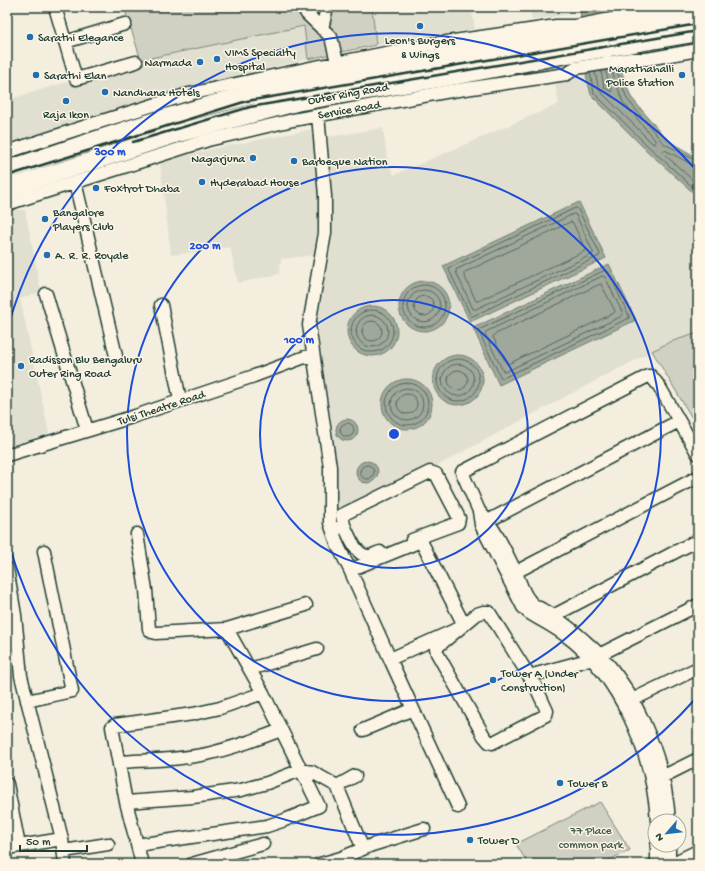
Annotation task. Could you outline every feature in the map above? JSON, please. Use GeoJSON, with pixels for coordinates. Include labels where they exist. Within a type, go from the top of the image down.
{"type":"FeatureCollection","features":[{"type":"Feature","properties":{"kind":"highway","name":"Outer Ring Road"},"geometry":{"type":"LineString","coordinates":[[7,189],[178,132],[300,101],[468,74],[572,61],[625,37],[698,16]]}},
{"type":"Feature","properties":{"kind":"highway","name":"Outer Ring Road"},"geometry":{"type":"LineString","coordinates":[[7,170],[159,120],[236,99],[310,82],[476,52],[575,31],[625,37],[698,32]]}},
{"type":"Feature","properties":{"kind":"street"},"geometry":{"type":"LineString","coordinates":[[55,7],[76,79],[136,62]]}},
{"type":"Feature","properties":{"kind":"street"},"geometry":{"type":"LineString","coordinates":[[303,7],[307,14],[331,37],[337,62]]}},
{"type":"Feature","properties":{"kind":"street"},"geometry":{"type":"LineString","coordinates":[[322,29],[327,7]]}},
{"type":"Feature","properties":{"kind":"street"},"geometry":{"type":"LineString","coordinates":[[674,7],[638,13],[625,37],[647,59],[698,50]]}},
{"type":"Feature","properties":{"kind":"street"},"geometry":{"type":"LineString","coordinates":[[65,42],[125,24]]}},
{"type":"Feature","properties":{"kind":"street"},"geometry":{"type":"LineString","coordinates":[[7,152],[189,94],[337,62],[426,45],[556,26],[575,31]]}},
{"type":"Feature","properties":{"kind":"street","name":"Service Road"},"geometry":{"type":"LineString","coordinates":[[7,204],[208,140],[318,115],[445,92],[567,74],[572,61]]}},
{"type":"Feature","properties":{"kind":"street"},"geometry":{"type":"LineString","coordinates":[[318,115],[325,196],[325,233],[309,325],[330,467],[330,523],[338,546],[458,807]]}},
{"type":"Feature","properties":{"kind":"street"},"geometry":{"type":"LineString","coordinates":[[75,182],[116,356]]}},
{"type":"Feature","properties":{"kind":"street"},"geometry":{"type":"LineString","coordinates":[[46,294],[87,430]]}},
{"type":"Feature","properties":{"kind":"street"},"geometry":{"type":"LineString","coordinates":[[161,305],[180,400]]}},
{"type":"Feature","properties":{"kind":"street","name":"Tulsi Theatre Road"},"geometry":{"type":"LineString","coordinates":[[7,455],[254,376],[313,354]]}},
{"type":"Feature","properties":{"kind":"street"},"geometry":{"type":"LineString","coordinates":[[669,813],[668,804],[642,748],[624,704],[595,657],[590,645],[553,616],[528,600],[511,574],[479,511],[462,472],[648,376],[651,376],[659,386],[698,454]]}},
{"type":"Feature","properties":{"kind":"street"},"geometry":{"type":"LineString","coordinates":[[485,523],[679,421]]}},
{"type":"Feature","properties":{"kind":"street"},"geometry":{"type":"LineString","coordinates":[[430,472],[436,474],[459,518],[458,523],[370,556],[364,555],[358,550],[344,525],[342,515],[430,472]]}},
{"type":"Feature","properties":{"kind":"street"},"geometry":{"type":"LineString","coordinates":[[511,574],[698,477]]}},
{"type":"Feature","properties":{"kind":"street"},"geometry":{"type":"LineString","coordinates":[[333,531],[344,525]]}},
{"type":"Feature","properties":{"kind":"street"},"geometry":{"type":"LineString","coordinates":[[137,534],[146,590],[149,629],[152,632],[227,630],[306,605]]}},
{"type":"Feature","properties":{"kind":"street"},"geometry":{"type":"LineString","coordinates":[[553,616],[698,540]]}},
{"type":"Feature","properties":{"kind":"street"},"geometry":{"type":"LineString","coordinates":[[350,570],[421,541],[463,623],[458,629],[390,660]]}},
{"type":"Feature","properties":{"kind":"street"},"geometry":{"type":"LineString","coordinates":[[26,701],[72,691],[44,552]]}},
{"type":"Feature","properties":{"kind":"street"},"geometry":{"type":"LineString","coordinates":[[7,568],[15,615],[21,676],[63,845],[65,864]]}},
{"type":"Feature","properties":{"kind":"street"},"geometry":{"type":"LineString","coordinates":[[511,574],[520,601],[528,612],[564,634],[615,673],[632,700],[647,729],[657,779],[655,793],[656,813]]}},
{"type":"Feature","properties":{"kind":"street"},"geometry":{"type":"LineString","coordinates":[[529,676],[595,657],[698,605]]}},
{"type":"Feature","properties":{"kind":"street"},"geometry":{"type":"LineString","coordinates":[[489,612],[529,676],[547,711],[546,715],[492,743],[488,742],[437,653],[436,648],[477,614],[489,612]]}},
{"type":"Feature","properties":{"kind":"street"},"geometry":{"type":"LineString","coordinates":[[137,845],[267,826],[317,808],[319,804],[263,693],[227,630]]}},
{"type":"Feature","properties":{"kind":"street"},"geometry":{"type":"LineString","coordinates":[[250,669],[316,649]]}},
{"type":"Feature","properties":{"kind":"street"},"geometry":{"type":"LineString","coordinates":[[632,700],[698,668]]}},
{"type":"Feature","properties":{"kind":"street"},"geometry":{"type":"LineString","coordinates":[[142,864],[126,802],[120,762],[112,727],[115,725],[193,714],[220,708],[263,693]]}},
{"type":"Feature","properties":{"kind":"street"},"geometry":{"type":"LineString","coordinates":[[363,730],[413,709]]}},
{"type":"Feature","properties":{"kind":"street"},"geometry":{"type":"LineString","coordinates":[[120,762],[184,757],[211,753],[252,741],[281,730]]}},
{"type":"Feature","properties":{"kind":"street"},"geometry":{"type":"LineString","coordinates":[[657,779],[698,759]]}},
{"type":"Feature","properties":{"kind":"street"},"geometry":{"type":"LineString","coordinates":[[126,802],[193,797],[241,790],[267,783],[301,770],[312,772],[337,786],[363,849]]}},
{"type":"Feature","properties":{"kind":"street"},"geometry":{"type":"LineString","coordinates":[[337,786],[355,776]]}},
{"type":"Feature","properties":{"kind":"street"},"geometry":{"type":"LineString","coordinates":[[7,784],[13,847],[108,844]]}},
{"type":"Feature","properties":{"kind":"street"},"geometry":{"type":"LineString","coordinates":[[320,864],[343,861],[363,849],[424,829]]}},
{"type":"Feature","properties":{"kind":"street"},"geometry":{"type":"LineString","coordinates":[[192,864],[263,844]]}},
{"type":"Feature","properties":{"kind":"street"},"geometry":{"type":"LineString","coordinates":[[669,853],[670,864],[698,851]]}},
{"type":"Feature","properties":{"kind":"street"},"geometry":{"type":"LineString","coordinates":[[657,853],[657,864]]}},
{"type":"Feature","properties":{"kind":"shaded area"},"geometry":{"type":"Polygon","coordinates":[[[372,7],[471,7],[475,29],[376,45],[372,7]]]}},
{"type":"Feature","properties":{"kind":"shaded area"},"geometry":{"type":"Polygon","coordinates":[[[530,7],[569,7],[570,14],[532,20],[530,7]]]}},
{"type":"Feature","properties":{"kind":"shaded area"},"geometry":{"type":"Polygon","coordinates":[[[304,26],[308,59],[174,91],[7,144],[7,100],[141,60],[304,26]]]}},
{"type":"Feature","properties":{"kind":"shaded area"},"geometry":{"type":"Polygon","coordinates":[[[586,76],[591,95],[646,150],[698,197],[698,333],[670,342],[433,468],[332,517],[318,320],[331,246],[332,204],[328,137],[383,128],[387,159],[394,175],[559,104],[555,82],[586,76]]]}},
{"type":"Feature","properties":{"kind":"shaded area"},"geometry":{"type":"Polygon","coordinates":[[[314,129],[320,199],[314,255],[281,259],[279,274],[238,283],[230,247],[171,255],[160,162],[217,148],[314,129]]]}},
{"type":"Feature","properties":{"kind":"shaded area","name":"Radisson Blu Bengaluru Outer Ring Road"},"geometry":{"type":"Polygon","coordinates":[[[14,210],[25,210],[41,291],[20,299],[49,433],[7,447],[7,212],[14,210]]]}},
{"type":"Feature","properties":{"kind":"green space"},"geometry":{"type":"Polygon","coordinates":[[[124,7],[372,7],[376,45],[308,59],[304,26],[141,60],[124,7]]]}},
{"type":"Feature","properties":{"kind":"green space"},"geometry":{"type":"Polygon","coordinates":[[[698,333],[698,428],[652,351],[670,342],[698,333]]]}},
{"type":"Feature","properties":{"kind":"green space","name":"77 Place common park"},"geometry":{"type":"Polygon","coordinates":[[[600,802],[630,850],[601,864],[528,864],[516,844],[600,802]]]}},
{"type":"Feature","properties":{"kind":"water"},"geometry":{"type":"Polygon","coordinates":[[[580,7],[611,7],[620,67],[631,97],[667,140],[698,158],[698,197],[646,150],[591,95],[585,70],[580,7]]]}},
{"type":"Feature","properties":{"kind":"water"},"geometry":{"type":"Polygon","coordinates":[[[579,202],[606,258],[470,322],[443,266],[579,202]]]}},
{"type":"Feature","properties":{"kind":"water"},"geometry":{"type":"Polygon","coordinates":[[[609,264],[636,320],[499,385],[473,328],[609,264]]]}},
{"type":"Feature","properties":{"kind":"water"},"geometry":{"type":"Polygon","coordinates":[[[424,281],[434,283],[442,288],[447,296],[449,306],[447,316],[442,324],[434,329],[424,331],[414,329],[406,324],[401,316],[399,306],[401,296],[406,288],[414,283],[424,281]]]}},
{"type":"Feature","properties":{"kind":"water"},"geometry":{"type":"Polygon","coordinates":[[[372,306],[382,308],[390,313],[395,321],[397,331],[395,341],[390,349],[382,354],[372,356],[362,354],[354,349],[349,341],[347,331],[349,321],[354,313],[362,308],[372,306]]]}},
{"type":"Feature","properties":{"kind":"water"},"geometry":{"type":"Polygon","coordinates":[[[458,355],[468,357],[476,362],[481,370],[483,380],[481,390],[476,398],[468,403],[458,405],[448,403],[440,398],[435,390],[433,380],[435,370],[440,362],[448,357],[458,355]]]}},
{"type":"Feature","properties":{"kind":"water"},"geometry":{"type":"Polygon","coordinates":[[[407,379],[417,381],[425,386],[430,394],[432,404],[430,414],[425,422],[417,427],[407,429],[397,427],[389,422],[384,414],[382,404],[384,394],[389,386],[397,381],[407,379]]]}},
{"type":"Feature","properties":{"kind":"water"},"geometry":{"type":"Polygon","coordinates":[[[347,419],[355,422],[358,430],[355,438],[347,441],[339,438],[336,430],[339,422],[347,419]]]}},
{"type":"Feature","properties":{"kind":"water"},"geometry":{"type":"Polygon","coordinates":[[[367,461],[375,464],[378,472],[375,480],[367,483],[359,480],[356,472],[359,464],[367,461]]]}},
{"type":"Feature","properties":{"kind":"railway"},"geometry":{"type":"LineString","coordinates":[[7,176],[247,101],[698,24]]}},
{"type":"Feature","properties":{"kind":"railway"},"geometry":{"type":"LineString","coordinates":[[133,142],[250,107],[698,31]]}},
{"type":"Feature","properties":{"kind":"place","name":"Leon's Burgers & Wings"},"geometry":{"type":"Point","coordinates":[420,26]}},
{"type":"Feature","properties":{"kind":"place","name":"Sarathi Elegance"},"geometry":{"type":"Point","coordinates":[30,37]}},
{"type":"Feature","properties":{"kind":"place","name":"VIMS Specialty Hospital"},"geometry":{"type":"Point","coordinates":[217,59]}},
{"type":"Feature","properties":{"kind":"place","name":"Narmada"},"geometry":{"type":"Point","coordinates":[200,62]}},
{"type":"Feature","properties":{"kind":"place","name":"Sarathi Elan"},"geometry":{"type":"Point","coordinates":[36,75]}},
{"type":"Feature","properties":{"kind":"place","name":"Marathahalli Police Station"},"geometry":{"type":"Point","coordinates":[682,75]}},
{"type":"Feature","properties":{"kind":"place","name":"Nandhana Hotels"},"geometry":{"type":"Point","coordinates":[105,92]}},
{"type":"Feature","properties":{"kind":"place","name":"Raja Ikon"},"geometry":{"type":"Point","coordinates":[66,101]}},
{"type":"Feature","properties":{"kind":"place","name":"Nagarjuna"},"geometry":{"type":"Point","coordinates":[253,158]}},
{"type":"Feature","properties":{"kind":"place","name":"Barbeque Nation"},"geometry":{"type":"Point","coordinates":[294,161]}},
{"type":"Feature","properties":{"kind":"place","name":"Hyderabad House"},"geometry":{"type":"Point","coordinates":[202,182]}},
{"type":"Feature","properties":{"kind":"place","name":"Foxtrot Dhaba"},"geometry":{"type":"Point","coordinates":[96,188]}},
{"type":"Feature","properties":{"kind":"place","name":"Bangalore Players Club"},"geometry":{"type":"Point","coordinates":[45,219]}},
{"type":"Feature","properties":{"kind":"place","name":"A. R. R. Royale"},"geometry":{"type":"Point","coordinates":[47,255]}},
{"type":"Feature","properties":{"kind":"place","name":"Radisson Blu Bengaluru Outer Ring Road"},"geometry":{"type":"Point","coordinates":[21,366]}},
{"type":"Feature","properties":{"kind":"place","name":"Tower A (Under Construction)"},"geometry":{"type":"Point","coordinates":[493,680]}},
{"type":"Feature","properties":{"kind":"place","name":"Tower B"},"geometry":{"type":"Point","coordinates":[560,783]}},
{"type":"Feature","properties":{"kind":"place","name":"Tower D"},"geometry":{"type":"Point","coordinates":[470,840]}}]}
